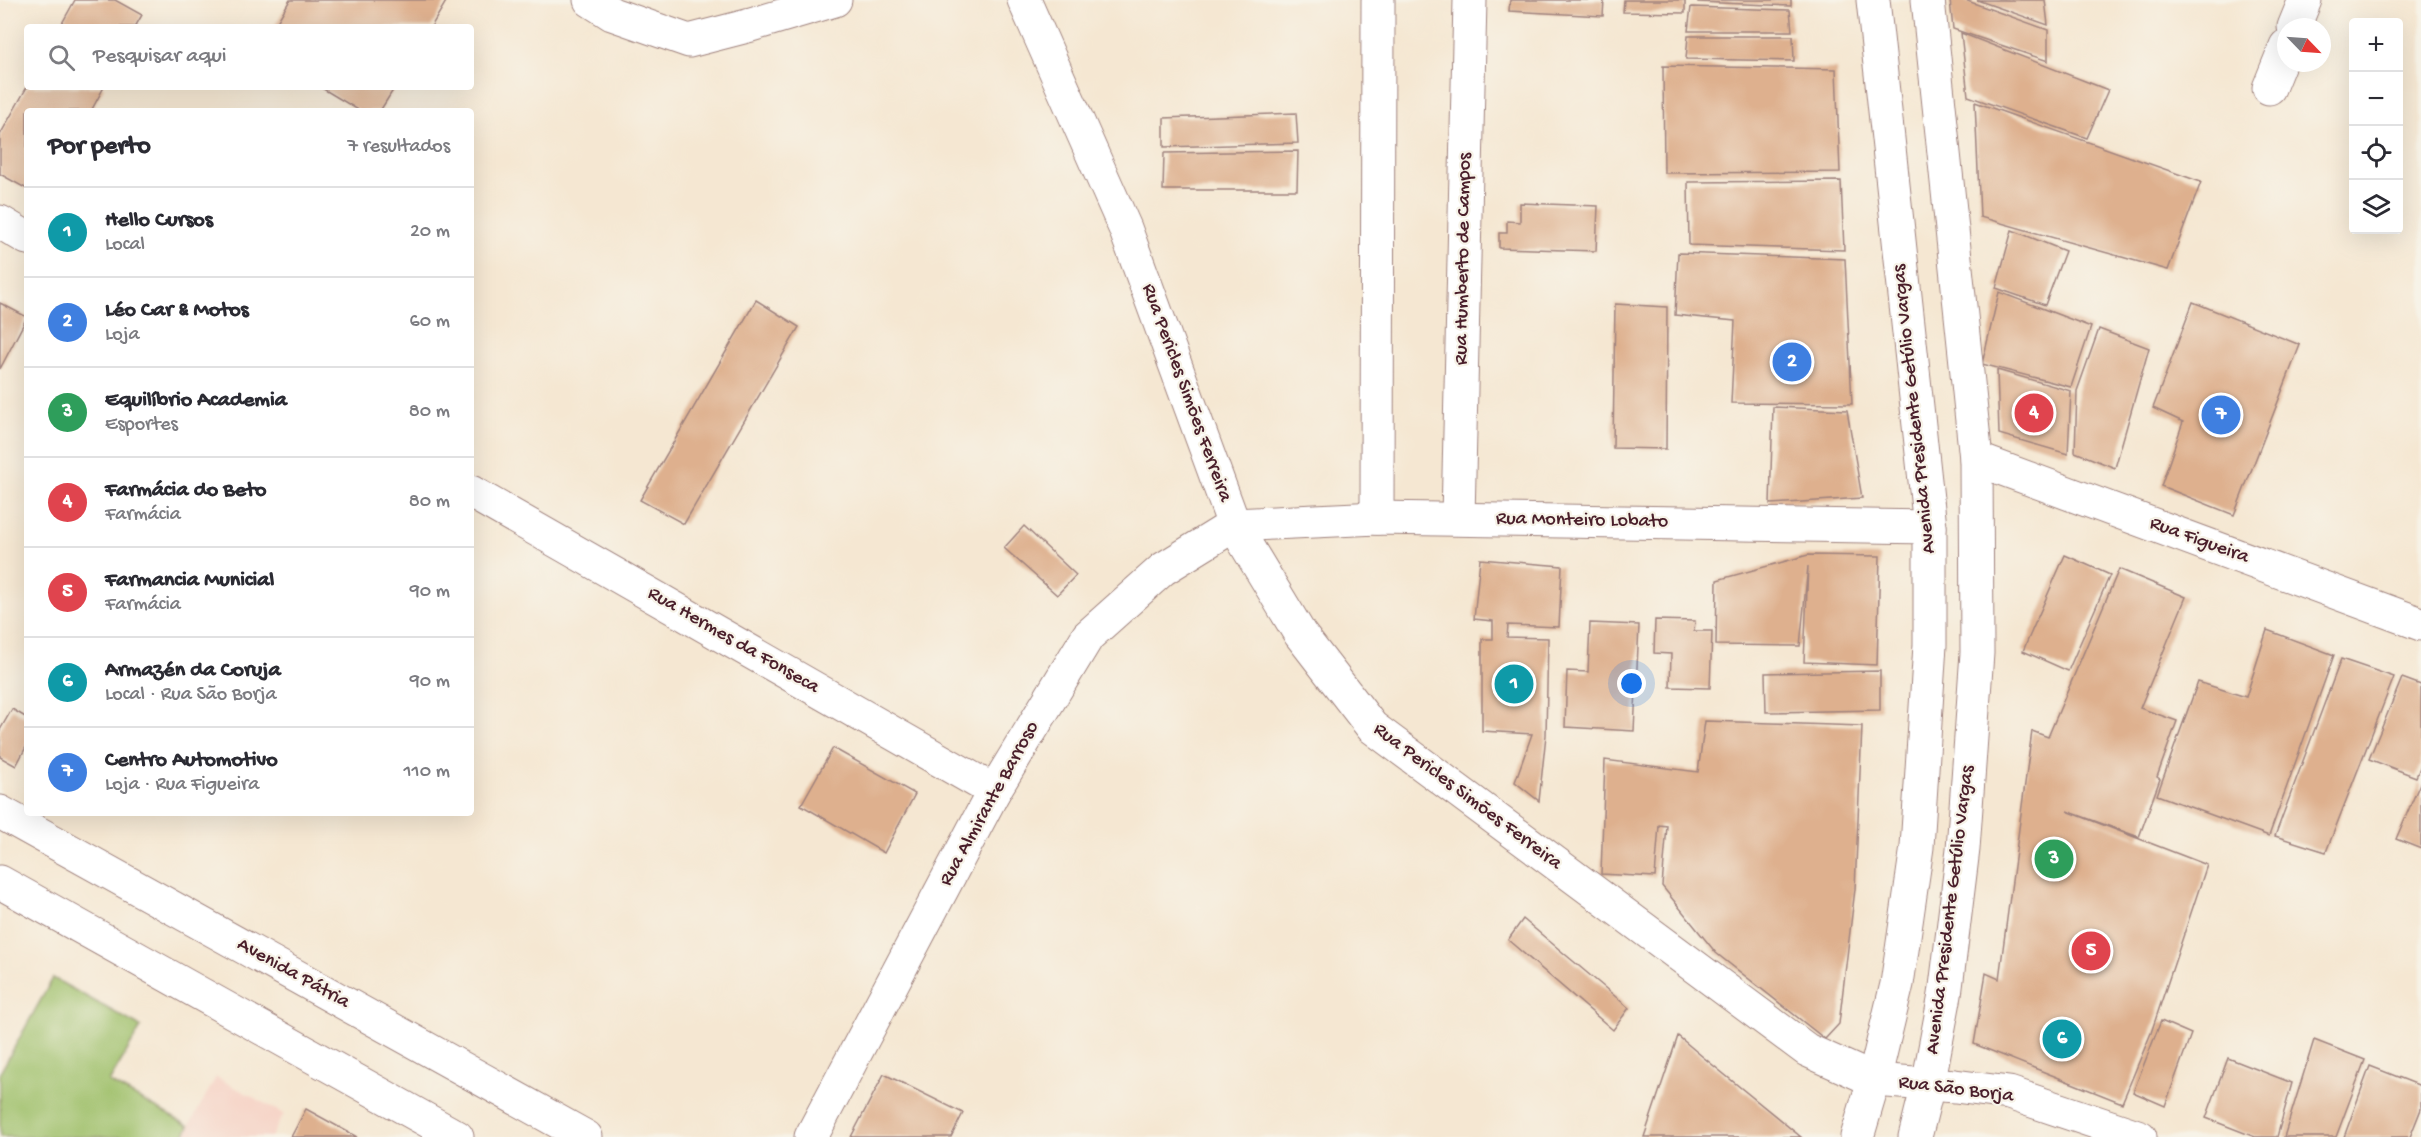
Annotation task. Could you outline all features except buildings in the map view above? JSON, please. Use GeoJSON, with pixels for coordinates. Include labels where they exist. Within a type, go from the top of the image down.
{"type":"FeatureCollection","features":[{"type":"Feature","properties":{"kind":"street"},"geometry":{"type":"LineString","coordinates":[[590,0],[612,14],[689,41],[751,26],[835,0]]}},
{"type":"Feature","properties":{"kind":"street","name":"Rua Pericles Simões Ferreira"},"geometry":{"type":"LineString","coordinates":[[1023,0],[1125,228],[1234,525],[1300,634],[1372,728],[1807,1050],[1874,1080]]}},
{"type":"Feature","properties":{"kind":"street"},"geometry":{"type":"LineString","coordinates":[[1377,518],[1378,0]]}},
{"type":"Feature","properties":{"kind":"street","name":"Rua Humberto de Campos"},"geometry":{"type":"LineString","coordinates":[[1458,518],[1470,0]]}},
{"type":"Feature","properties":{"kind":"street","name":"Avenida Presidente Getúlio Vargas"},"geometry":{"type":"LineString","coordinates":[[1857,1137],[1874,1080],[1897,984],[1917,847],[1930,645],[1930,527],[1873,0]]}},
{"type":"Feature","properties":{"kind":"street","name":"Avenida Presidente Getúlio Vargas"},"geometry":{"type":"LineString","coordinates":[[1915,1137],[1928,1085],[1945,995],[1965,826],[1977,653],[1976,459],[1928,0]]}},
{"type":"Feature","properties":{"kind":"street"},"geometry":{"type":"LineString","coordinates":[[2298,18],[2305,0]]}},
{"type":"Feature","properties":{"kind":"street"},"geometry":{"type":"LineString","coordinates":[[2269,88],[2277,68]]}},
{"type":"Feature","properties":{"kind":"street"},"geometry":{"type":"LineString","coordinates":[[0,222],[24,236]]}},
{"type":"Feature","properties":{"kind":"street","name":"Rua Figueira"},"geometry":{"type":"LineString","coordinates":[[1976,459],[2421,624]]}},
{"type":"Feature","properties":{"kind":"street","name":"Rua Hermes da Fonseca"},"geometry":{"type":"LineString","coordinates":[[474,494],[994,791]]}},
{"type":"Feature","properties":{"kind":"street","name":"Rua Monteiro Lobato"},"geometry":{"type":"LineString","coordinates":[[1234,525],[1377,518],[1458,518],[1930,527]]}},
{"type":"Feature","properties":{"kind":"street","name":"Rua Almirante Barroso"},"geometry":{"type":"LineString","coordinates":[[811,1137],[994,791],[1088,636],[1163,569],[1234,525]]}},
{"type":"Feature","properties":{"kind":"street","name":"Avenida Pátria"},"geometry":{"type":"LineString","coordinates":[[0,812],[586,1137]]}},
{"type":"Feature","properties":{"kind":"street"},"geometry":{"type":"LineString","coordinates":[[0,882],[457,1137]]}},
{"type":"Feature","properties":{"kind":"street","name":"Rua São Borja"},"geometry":{"type":"LineString","coordinates":[[1874,1080],[2009,1093],[2140,1137]]}},
{"type":"Feature","properties":{"kind":"shaded area"},"geometry":{"type":"Polygon","coordinates":[[[216,1077],[284,1114],[271,1137],[183,1137],[216,1077]]]}},
{"type":"Feature","properties":{"kind":"green space"},"geometry":{"type":"Polygon","coordinates":[[[53,978],[141,1027],[109,1082],[189,1126],[183,1137],[0,1137],[0,1073],[53,978]]]}},
{"type":"Feature","properties":{"kind":"place","name":"Léo Car & Motos"},"geometry":{"type":"Point","coordinates":[1792,362]}},
{"type":"Feature","properties":{"kind":"place","name":"Farmácia do Beto"},"geometry":{"type":"Point","coordinates":[2034,413]}},
{"type":"Feature","properties":{"kind":"place","name":"Centro Automotivo"},"geometry":{"type":"Point","coordinates":[2221,415]}},
{"type":"Feature","properties":{"kind":"place","name":"Hello Cursos"},"geometry":{"type":"Point","coordinates":[1514,684]}},
{"type":"Feature","properties":{"kind":"place","name":"Equilíbrio Academia"},"geometry":{"type":"Point","coordinates":[2054,859]}},
{"type":"Feature","properties":{"kind":"place","name":"Farmancia Municial"},"geometry":{"type":"Point","coordinates":[2091,951]}},
{"type":"Feature","properties":{"kind":"place","name":"Armazén da Coruja"},"geometry":{"type":"Point","coordinates":[2062,1039]}}]}
